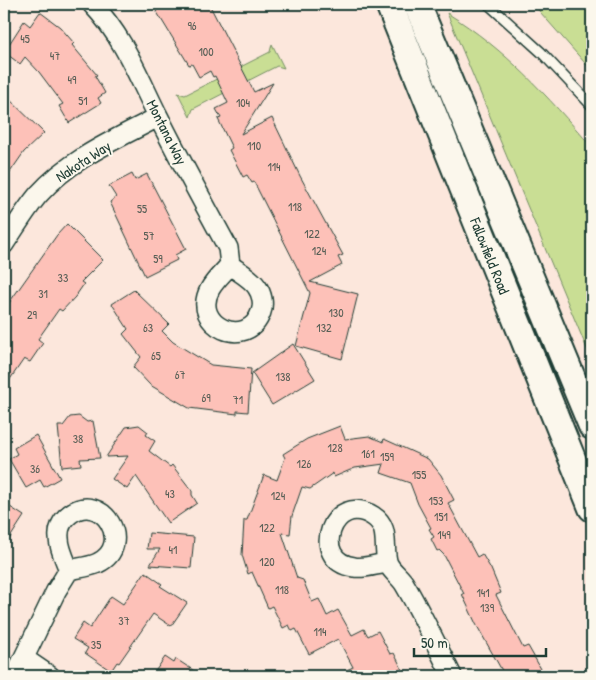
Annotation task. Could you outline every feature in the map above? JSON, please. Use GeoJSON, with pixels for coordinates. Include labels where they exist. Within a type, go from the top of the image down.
{"type":"FeatureCollection","features":[{"type":"Feature","properties":{"kind":"main road","name":"Fallowfield Road"},"geometry":{"type":"LineString","coordinates":[[389,4],[592,508]]}},
{"type":"Feature","properties":{"kind":"main road","name":"Fallowfield Road"},"geometry":{"type":"LineString","coordinates":[[417,4],[592,426]]}},
{"type":"Feature","properties":{"kind":"street","name":"Montana Way"},"geometry":{"type":"LineString","coordinates":[[92,4],[112,25],[122,43],[158,117],[228,248],[230,265]]}},
{"type":"Feature","properties":{"kind":"street","name":"Nakota Way"},"geometry":{"type":"LineString","coordinates":[[4,244],[38,195],[60,173],[89,153],[158,117]]}},
{"type":"Feature","properties":{"kind":"street"},"geometry":{"type":"LineString","coordinates":[[387,563],[404,583],[452,676]]}},
{"type":"Feature","properties":{"kind":"street"},"geometry":{"type":"LineString","coordinates":[[16,676],[56,591],[69,570]]}},
{"type":"Feature","properties":{"kind":"street"},"geometry":{"type":"LineString","coordinates":[[25,659],[50,676]]}},
{"type":"Feature","properties":{"kind":"lane"},"geometry":{"type":"LineString","coordinates":[[488,4],[541,52],[592,106]]}},
{"type":"Feature","properties":{"kind":"green space"},"geometry":{"type":"Polygon","coordinates":[[[533,4],[585,4],[592,9],[592,71],[533,4]]]}},
{"type":"Feature","properties":{"kind":"green space"},"geometry":{"type":"Polygon","coordinates":[[[447,13],[469,27],[525,74],[592,147],[592,361],[447,13]]]}},
{"type":"Feature","properties":{"kind":"green space"},"geometry":{"type":"Polygon","coordinates":[[[272,44],[284,68],[277,66],[193,109],[190,117],[178,93],[185,95],[270,52],[272,44]]]}},
{"type":"Feature","properties":{"kind":"building"},"geometry":{"type":"Polygon","coordinates":[[[152,4],[209,4],[254,92],[273,83],[241,134],[272,118],[300,176],[343,255],[338,257],[342,265],[310,282],[358,294],[342,359],[296,346],[310,293],[254,182],[252,183],[247,175],[243,177],[229,150],[232,148],[218,119],[221,118],[216,109],[228,103],[215,76],[213,77],[210,71],[199,77],[192,64],[189,65],[152,4]]]}},
{"type":"Feature","properties":{"kind":"building"},"geometry":{"type":"Polygon","coordinates":[[[40,12],[60,27],[74,43],[72,45],[97,75],[95,76],[105,93],[98,98],[101,103],[69,123],[59,106],[63,104],[39,72],[25,57],[20,64],[4,52],[24,21],[30,26],[40,12]]]}},
{"type":"Feature","properties":{"kind":"building"},"geometry":{"type":"Polygon","coordinates":[[[4,94],[44,133],[24,152],[4,181],[4,94]]]}},
{"type":"Feature","properties":{"kind":"building"},"geometry":{"type":"Polygon","coordinates":[[[132,174],[135,180],[147,174],[186,249],[175,255],[177,260],[145,276],[110,202],[116,197],[109,186],[132,174]]]}},
{"type":"Feature","properties":{"kind":"building"},"geometry":{"type":"Polygon","coordinates":[[[67,224],[103,260],[81,282],[84,284],[75,297],[62,311],[59,309],[38,339],[43,343],[30,362],[24,359],[4,388],[4,310],[57,235],[67,224]]]}},
{"type":"Feature","properties":{"kind":"building"},"geometry":{"type":"Polygon","coordinates":[[[134,290],[169,324],[162,331],[173,342],[211,365],[251,369],[248,412],[237,411],[237,414],[189,408],[150,385],[133,367],[141,357],[123,334],[128,329],[112,304],[134,290]]]}},
{"type":"Feature","properties":{"kind":"building"},"geometry":{"type":"Polygon","coordinates":[[[293,344],[315,379],[272,405],[252,373],[293,344]]]}},
{"type":"Feature","properties":{"kind":"building"},"geometry":{"type":"Polygon","coordinates":[[[79,416],[87,422],[93,421],[100,458],[80,459],[81,465],[62,467],[58,426],[63,426],[70,417],[79,416]]]}},
{"type":"Feature","properties":{"kind":"building"},"geometry":{"type":"Polygon","coordinates":[[[139,425],[148,432],[146,435],[155,441],[149,451],[170,467],[172,465],[192,491],[192,495],[197,503],[168,523],[136,476],[127,489],[112,479],[128,456],[106,457],[126,427],[139,425]]]}},
{"type":"Feature","properties":{"kind":"building"},"geometry":{"type":"Polygon","coordinates":[[[340,426],[345,439],[369,436],[383,442],[384,439],[428,459],[441,475],[454,500],[448,503],[477,557],[482,554],[491,569],[501,593],[496,595],[523,648],[528,646],[545,676],[505,676],[476,624],[462,594],[464,594],[444,555],[439,550],[437,551],[431,539],[434,537],[429,529],[431,528],[418,504],[410,483],[381,473],[384,464],[355,468],[334,477],[333,473],[310,489],[302,487],[292,516],[290,534],[282,533],[297,578],[303,580],[312,602],[319,599],[327,616],[338,610],[352,635],[364,629],[368,636],[378,631],[390,654],[394,653],[402,669],[388,676],[334,676],[353,667],[338,639],[309,654],[296,629],[292,631],[289,625],[283,628],[272,606],[268,608],[252,572],[248,574],[242,555],[244,520],[247,520],[264,475],[277,480],[285,458],[283,454],[307,439],[340,426]]]}},
{"type":"Feature","properties":{"kind":"building"},"geometry":{"type":"Polygon","coordinates":[[[36,435],[60,478],[44,487],[40,480],[26,488],[9,459],[17,454],[14,448],[36,435]]]}},
{"type":"Feature","properties":{"kind":"building"},"geometry":{"type":"Polygon","coordinates":[[[4,503],[24,516],[4,547],[4,503]]]}},
{"type":"Feature","properties":{"kind":"building"},"geometry":{"type":"Polygon","coordinates":[[[149,533],[194,537],[191,568],[150,565],[160,549],[147,549],[149,533]]]}},
{"type":"Feature","properties":{"kind":"building"},"geometry":{"type":"Polygon","coordinates":[[[145,572],[162,584],[160,586],[187,603],[171,626],[153,614],[119,663],[117,662],[111,671],[85,653],[88,648],[73,639],[83,623],[90,628],[111,596],[123,604],[145,572]]]}},
{"type":"Feature","properties":{"kind":"building"},"geometry":{"type":"Polygon","coordinates":[[[165,657],[174,663],[176,659],[202,676],[152,676],[165,657]]]}}]}
